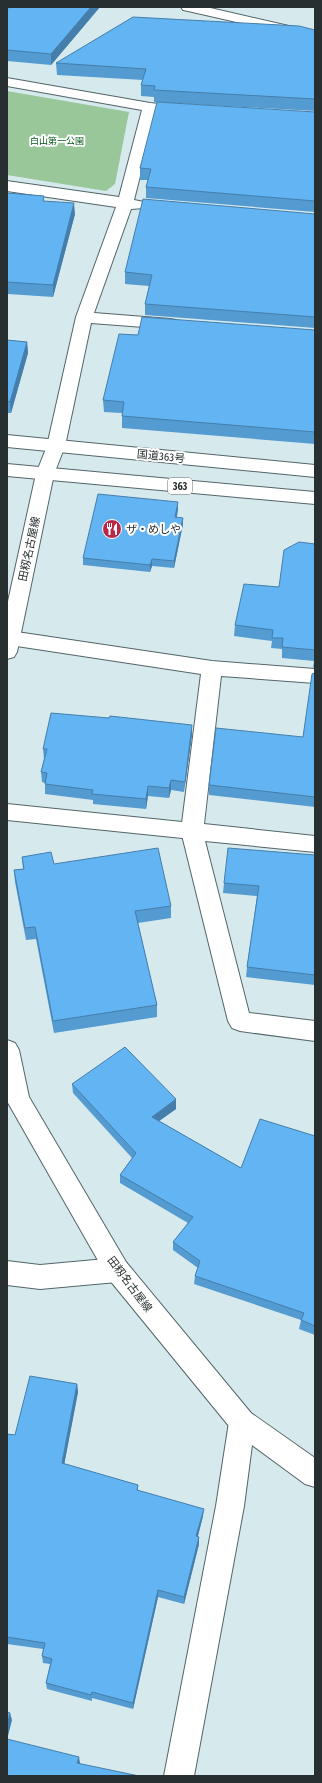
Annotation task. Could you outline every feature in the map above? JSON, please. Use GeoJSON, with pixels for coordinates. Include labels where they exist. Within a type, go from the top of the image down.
{"type":"FeatureCollection","features":[{"type":"Feature","properties":{"kind":"main road"},"geometry":{"type":"LineString","coordinates":[[188,7],[315,36]]}},
{"type":"Feature","properties":{"kind":"main road"},"geometry":{"type":"LineString","coordinates":[[7,82],[150,107],[181,109]]}},
{"type":"Feature","properties":{"kind":"main road","name":"田籾名古屋線"},"geometry":{"type":"LineString","coordinates":[[8,645],[45,474],[56,446],[84,317],[125,203],[150,107]]}},
{"type":"Feature","properties":{"kind":"main road"},"geometry":{"type":"LineString","coordinates":[[7,186],[156,206]]}},
{"type":"Feature","properties":{"kind":"main road"},"geometry":{"type":"LineString","coordinates":[[84,317],[184,325]]}},
{"type":"Feature","properties":{"kind":"main road","name":"国道363号"},"geometry":{"type":"LineString","coordinates":[[7,441],[315,471]]}},
{"type":"Feature","properties":{"kind":"main road","name":"363"},"geometry":{"type":"LineString","coordinates":[[7,470],[315,498]]}},
{"type":"Feature","properties":{"kind":"main road"},"geometry":{"type":"LineString","coordinates":[[8,645],[212,668],[315,676]]}},
{"type":"Feature","properties":{"kind":"main road"},"geometry":{"type":"LineString","coordinates":[[212,668],[192,831],[240,1021],[315,1031]]}},
{"type":"Feature","properties":{"kind":"main road"},"geometry":{"type":"LineString","coordinates":[[7,812],[315,844]]}},
{"type":"Feature","properties":{"kind":"main road","name":"田籾名古屋線"},"geometry":{"type":"LineString","coordinates":[[7,1050],[18,1100],[117,1270],[242,1422],[315,1474]]}},
{"type":"Feature","properties":{"kind":"main road"},"geometry":{"type":"LineString","coordinates":[[7,1272],[40,1277],[117,1270]]}},
{"type":"Feature","properties":{"kind":"main road"},"geometry":{"type":"LineString","coordinates":[[179,1776],[230,1506],[242,1422]]}},
{"type":"Feature","properties":{"kind":"green space","name":"白山第一公園"},"geometry":{"type":"Polygon","coordinates":[[[7,91],[129,112],[115,184],[106,191],[7,175],[7,91]]]}},
{"type":"Feature","properties":{"kind":"building"},"geometry":{"type":"Polygon","coordinates":[[[91,7],[51,54],[7,50],[7,8],[91,7]]]}},
{"type":"Feature","properties":{"kind":"building"},"geometry":{"type":"Polygon","coordinates":[[[133,17],[299,26],[315,30],[315,99],[154,90],[155,86],[141,85],[146,69],[56,63],[133,17]]]}},
{"type":"Feature","properties":{"kind":"building"},"geometry":{"type":"Polygon","coordinates":[[[157,102],[315,112],[315,201],[146,187],[151,169],[140,168],[157,102]]]}},
{"type":"Feature","properties":{"kind":"building"},"geometry":{"type":"Polygon","coordinates":[[[7,193],[44,196],[43,201],[74,203],[53,285],[7,282],[7,193]]]}},
{"type":"Feature","properties":{"kind":"building"},"geometry":{"type":"Polygon","coordinates":[[[143,199],[315,214],[315,317],[145,304],[152,275],[125,272],[143,199]]]}},
{"type":"Feature","properties":{"kind":"building"},"geometry":{"type":"Polygon","coordinates":[[[142,317],[315,330],[315,432],[122,416],[124,402],[103,400],[119,334],[138,335],[142,317]]]}},
{"type":"Feature","properties":{"kind":"building"},"geometry":{"type":"Polygon","coordinates":[[[7,340],[27,342],[10,402],[7,401],[7,340]]]}},
{"type":"Feature","properties":{"kind":"building"},"geometry":{"type":"Polygon","coordinates":[[[98,494],[178,502],[175,517],[183,518],[174,561],[152,559],[150,565],[83,558],[98,494]]]}},
{"type":"Feature","properties":{"kind":"building"},"geometry":{"type":"Polygon","coordinates":[[[299,542],[315,544],[315,650],[282,647],[283,638],[272,638],[273,630],[235,625],[244,584],[279,587],[284,550],[299,542]]]}},
{"type":"Feature","properties":{"kind":"building"},"geometry":{"type":"Polygon","coordinates":[[[315,673],[315,797],[209,785],[216,728],[303,737],[312,674],[315,673]]]}},
{"type":"Feature","properties":{"kind":"building"},"geometry":{"type":"Polygon","coordinates":[[[51,713],[109,718],[110,716],[192,725],[185,782],[171,780],[169,788],[148,786],[146,799],[92,794],[93,790],[45,784],[47,773],[41,772],[47,749],[43,749],[51,713]]]}},
{"type":"Feature","properties":{"kind":"building"},"geometry":{"type":"Polygon","coordinates":[[[158,848],[171,906],[135,911],[157,1005],[53,1021],[35,927],[25,928],[14,870],[24,869],[22,857],[51,852],[54,864],[158,848]]]}},
{"type":"Feature","properties":{"kind":"building"},"geometry":{"type":"Polygon","coordinates":[[[228,848],[315,855],[315,975],[247,967],[259,886],[224,883],[228,848]]]}},
{"type":"Feature","properties":{"kind":"building"},"geometry":{"type":"Polygon","coordinates":[[[125,1047],[176,1099],[152,1117],[241,1168],[260,1119],[315,1136],[315,1326],[301,1320],[304,1313],[195,1276],[200,1261],[173,1242],[193,1217],[120,1175],[136,1153],[72,1084],[125,1047]]]}},
{"type":"Feature","properties":{"kind":"building"},"geometry":{"type":"Polygon","coordinates":[[[30,1376],[77,1384],[62,1463],[138,1485],[137,1490],[204,1509],[196,1536],[199,1537],[184,1597],[158,1590],[133,1703],[92,1692],[91,1695],[46,1683],[52,1659],[42,1656],[45,1643],[7,1637],[7,1434],[15,1435],[30,1376]]]}},
{"type":"Feature","properties":{"kind":"building"},"geometry":{"type":"Polygon","coordinates":[[[7,1712],[10,1713],[7,1726],[7,1712]]]}},
{"type":"Feature","properties":{"kind":"building"},"geometry":{"type":"Polygon","coordinates":[[[7,1739],[79,1757],[77,1763],[139,1776],[7,1776],[7,1739]]]}},
{"type":"Feature","properties":{"kind":"place","name":"ザ・めしや"},"geometry":{"type":"Point","coordinates":[112,529]}}]}
